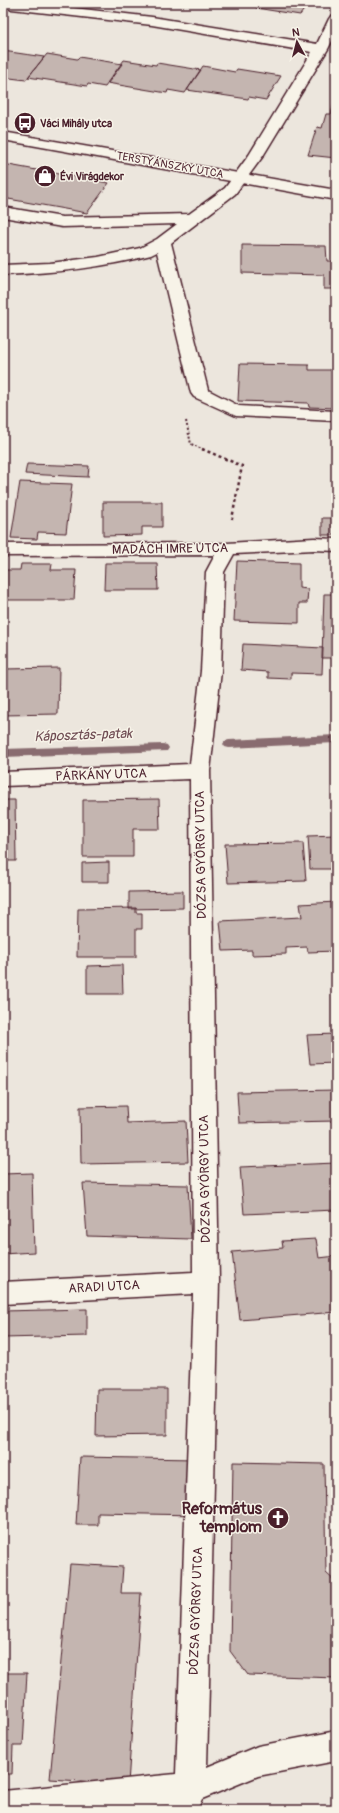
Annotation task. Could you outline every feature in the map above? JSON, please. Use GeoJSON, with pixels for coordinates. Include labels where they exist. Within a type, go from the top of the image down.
{"type":"FeatureCollection","features":[{"type":"Feature","properties":{"kind":"street"},"geometry":{"type":"LineString","coordinates":[[3,4],[36,5],[152,21],[321,49]]}},
{"type":"Feature","properties":{"kind":"street"},"geometry":{"type":"LineString","coordinates":[[3,270],[50,268],[98,262],[145,252],[163,242],[230,191],[256,156],[321,49],[336,19]]}},
{"type":"Feature","properties":{"kind":"street","name":"TERSTYÁNSZKY UTCA"},"geometry":{"type":"LineString","coordinates":[[3,136],[336,195]]}},
{"type":"Feature","properties":{"kind":"street"},"geometry":{"type":"LineString","coordinates":[[3,212],[62,222],[193,219]]}},
{"type":"Feature","properties":{"kind":"street"},"geometry":{"type":"LineString","coordinates":[[163,242],[200,393],[236,411],[336,416]]}},
{"type":"Feature","properties":{"kind":"street","name":"MADÁCH IMRE UTCA"},"geometry":{"type":"LineString","coordinates":[[3,550],[227,549],[314,544],[336,545]]}},
{"type":"Feature","properties":{"kind":"street","name":"DÓZSA GYÖRGY UTCA"},"geometry":{"type":"LineString","coordinates":[[186,1799],[206,1282],[200,771],[211,671],[215,572],[227,549]]}},
{"type":"Feature","properties":{"kind":"street","name":"PÁRKÁNY UTCA"},"geometry":{"type":"LineString","coordinates":[[3,779],[200,771]]}},
{"type":"Feature","properties":{"kind":"street","name":"ARADI UTCA"},"geometry":{"type":"LineString","coordinates":[[3,1293],[206,1282]]}},
{"type":"Feature","properties":{"kind":"street"},"geometry":{"type":"LineString","coordinates":[[3,1806],[186,1799],[258,1761],[336,1746]]}},
{"type":"Feature","properties":{"kind":"path"},"geometry":{"type":"LineString","coordinates":[[227,549],[242,466]]}},
{"type":"Feature","properties":{"kind":"building"},"geometry":{"type":"Polygon","coordinates":[[[259,3],[309,3],[300,15],[256,8],[259,3]]]}},
{"type":"Feature","properties":{"kind":"building"},"geometry":{"type":"Polygon","coordinates":[[[3,51],[44,57],[26,80],[10,78],[8,80],[3,79],[3,51]]]}},
{"type":"Feature","properties":{"kind":"building"},"geometry":{"type":"Polygon","coordinates":[[[47,54],[77,59],[79,57],[122,64],[105,87],[88,84],[87,86],[28,77],[47,54]]]}},
{"type":"Feature","properties":{"kind":"building"},"geometry":{"type":"Polygon","coordinates":[[[124,60],[156,65],[157,63],[201,70],[185,93],[168,90],[167,93],[107,83],[124,60]]]}},
{"type":"Feature","properties":{"kind":"building"},"geometry":{"type":"Polygon","coordinates":[[[203,66],[235,72],[237,69],[281,76],[266,100],[249,97],[248,99],[187,90],[203,66]]]}},
{"type":"Feature","properties":{"kind":"building"},"geometry":{"type":"Polygon","coordinates":[[[336,96],[336,158],[308,155],[317,127],[322,128],[326,114],[331,114],[336,96]]]}},
{"type":"Feature","properties":{"kind":"building"},"geometry":{"type":"Polygon","coordinates":[[[3,164],[109,183],[87,213],[3,198],[3,164]]]}},
{"type":"Feature","properties":{"kind":"building"},"geometry":{"type":"Polygon","coordinates":[[[242,245],[326,246],[327,261],[336,261],[336,289],[324,289],[324,275],[242,273],[242,245]]]}},
{"type":"Feature","properties":{"kind":"building"},"geometry":{"type":"Polygon","coordinates":[[[240,364],[309,365],[309,370],[336,370],[336,408],[309,407],[308,403],[238,401],[240,364]]]}},
{"type":"Feature","properties":{"kind":"building"},"geometry":{"type":"Polygon","coordinates":[[[27,464],[89,466],[88,477],[25,474],[27,464]]]}},
{"type":"Feature","properties":{"kind":"building"},"geometry":{"type":"Polygon","coordinates":[[[20,482],[72,484],[66,533],[38,532],[37,539],[11,538],[20,482]]]}},
{"type":"Feature","properties":{"kind":"building"},"geometry":{"type":"Polygon","coordinates":[[[103,502],[162,502],[162,527],[142,527],[142,535],[103,536],[103,502]]]}},
{"type":"Feature","properties":{"kind":"building"},"geometry":{"type":"Polygon","coordinates":[[[322,518],[336,518],[336,535],[322,535],[322,518]]]}},
{"type":"Feature","properties":{"kind":"building"},"geometry":{"type":"Polygon","coordinates":[[[237,561],[299,563],[299,588],[308,589],[307,603],[299,603],[299,623],[234,621],[237,561]]]}},
{"type":"Feature","properties":{"kind":"building"},"geometry":{"type":"Polygon","coordinates":[[[105,563],[157,563],[158,590],[104,590],[105,563]]]}},
{"type":"Feature","properties":{"kind":"building"},"geometry":{"type":"Polygon","coordinates":[[[21,564],[52,564],[51,570],[76,570],[74,600],[3,600],[3,570],[20,570],[21,564]]]}},
{"type":"Feature","properties":{"kind":"building"},"geometry":{"type":"Polygon","coordinates":[[[324,594],[336,594],[336,658],[322,658],[324,594]]]}},
{"type":"Feature","properties":{"kind":"building"},"geometry":{"type":"Polygon","coordinates":[[[243,644],[323,648],[322,674],[291,673],[291,679],[268,678],[268,672],[241,670],[243,644]]]}},
{"type":"Feature","properties":{"kind":"building"},"geometry":{"type":"Polygon","coordinates":[[[59,668],[58,714],[3,715],[3,669],[59,668]]]}},
{"type":"Feature","properties":{"kind":"building"},"geometry":{"type":"Polygon","coordinates":[[[159,799],[160,829],[133,829],[133,857],[83,857],[83,800],[159,799]]]}},
{"type":"Feature","properties":{"kind":"building"},"geometry":{"type":"Polygon","coordinates":[[[3,800],[15,800],[16,861],[3,861],[3,800]]]}},
{"type":"Feature","properties":{"kind":"building"},"geometry":{"type":"Polygon","coordinates":[[[336,835],[336,869],[310,869],[308,836],[336,835]]]}},
{"type":"Feature","properties":{"kind":"building"},"geometry":{"type":"Polygon","coordinates":[[[303,843],[306,881],[228,883],[225,844],[303,843]]]}},
{"type":"Feature","properties":{"kind":"building"},"geometry":{"type":"Polygon","coordinates":[[[109,862],[109,882],[82,882],[82,863],[109,862]]]}},
{"type":"Feature","properties":{"kind":"building"},"geometry":{"type":"Polygon","coordinates":[[[183,891],[183,908],[129,909],[129,892],[183,891]]]}},
{"type":"Feature","properties":{"kind":"building"},"geometry":{"type":"Polygon","coordinates":[[[336,902],[336,951],[308,952],[307,947],[286,948],[286,954],[252,955],[252,950],[223,951],[220,921],[302,917],[300,904],[336,902]]]}},
{"type":"Feature","properties":{"kind":"building"},"geometry":{"type":"Polygon","coordinates":[[[136,908],[136,913],[142,913],[142,929],[136,929],[136,957],[77,957],[78,909],[136,908]]]}},
{"type":"Feature","properties":{"kind":"building"},"geometry":{"type":"Polygon","coordinates":[[[122,965],[123,994],[87,994],[87,966],[122,965]]]}},
{"type":"Feature","properties":{"kind":"building"},"geometry":{"type":"Polygon","coordinates":[[[336,1034],[336,1063],[310,1064],[307,1035],[336,1034]]]}},
{"type":"Feature","properties":{"kind":"building"},"geometry":{"type":"Polygon","coordinates":[[[336,1090],[336,1121],[239,1123],[237,1092],[336,1090]]]}},
{"type":"Feature","properties":{"kind":"building"},"geometry":{"type":"Polygon","coordinates":[[[126,1106],[127,1123],[186,1121],[188,1162],[81,1164],[80,1107],[126,1106]]]}},
{"type":"Feature","properties":{"kind":"building"},"geometry":{"type":"Polygon","coordinates":[[[336,1163],[336,1210],[244,1214],[240,1167],[336,1163]]]}},
{"type":"Feature","properties":{"kind":"building"},"geometry":{"type":"Polygon","coordinates":[[[32,1173],[34,1252],[3,1254],[3,1174],[32,1173]]]}},
{"type":"Feature","properties":{"kind":"building"},"geometry":{"type":"Polygon","coordinates":[[[83,1183],[188,1185],[191,1239],[87,1236],[83,1183]]]}},
{"type":"Feature","properties":{"kind":"building"},"geometry":{"type":"Polygon","coordinates":[[[316,1239],[319,1258],[336,1256],[336,1312],[240,1320],[232,1252],[283,1248],[282,1241],[316,1239]]]}},
{"type":"Feature","properties":{"kind":"building"},"geometry":{"type":"Polygon","coordinates":[[[87,1309],[87,1336],[3,1338],[3,1311],[87,1309]]]}},
{"type":"Feature","properties":{"kind":"building"},"geometry":{"type":"Polygon","coordinates":[[[97,1389],[167,1389],[167,1435],[96,1436],[97,1389]]]}},
{"type":"Feature","properties":{"kind":"building"},"geometry":{"type":"Polygon","coordinates":[[[80,1457],[195,1459],[195,1515],[98,1513],[98,1525],[76,1525],[80,1457]]]}},
{"type":"Feature","properties":{"kind":"building","name":"Református templom"},"geometry":{"type":"Polygon","coordinates":[[[233,1462],[324,1464],[326,1573],[336,1582],[336,1678],[248,1675],[230,1651],[233,1462]]]}},
{"type":"Feature","properties":{"kind":"building"},"geometry":{"type":"Polygon","coordinates":[[[70,1564],[123,1567],[121,1593],[141,1593],[128,1784],[50,1779],[70,1564]]]}},
{"type":"Feature","properties":{"kind":"building"},"geometry":{"type":"Polygon","coordinates":[[[3,1673],[27,1673],[23,1746],[13,1746],[12,1774],[3,1774],[3,1673]]]}},
{"type":"Feature","properties":{"kind":"waterway","name":"Káposztás-patak"},"geometry":{"type":"LineString","coordinates":[[229,744],[336,739]]}},
{"type":"Feature","properties":{"kind":"waterway","name":"Káposztás-patak"},"geometry":{"type":"LineString","coordinates":[[3,753],[163,748]]}},
{"type":"Feature","properties":{"kind":"place","name":"Váci Mihály utca"},"geometry":{"type":"Point","coordinates":[25,123]}},
{"type":"Feature","properties":{"kind":"place","name":"Évi Virágdekor"},"geometry":{"type":"Point","coordinates":[45,176]}},
{"type":"Feature","properties":{"kind":"place","name":"Református templom"},"geometry":{"type":"Point","coordinates":[278,1518]}}]}
